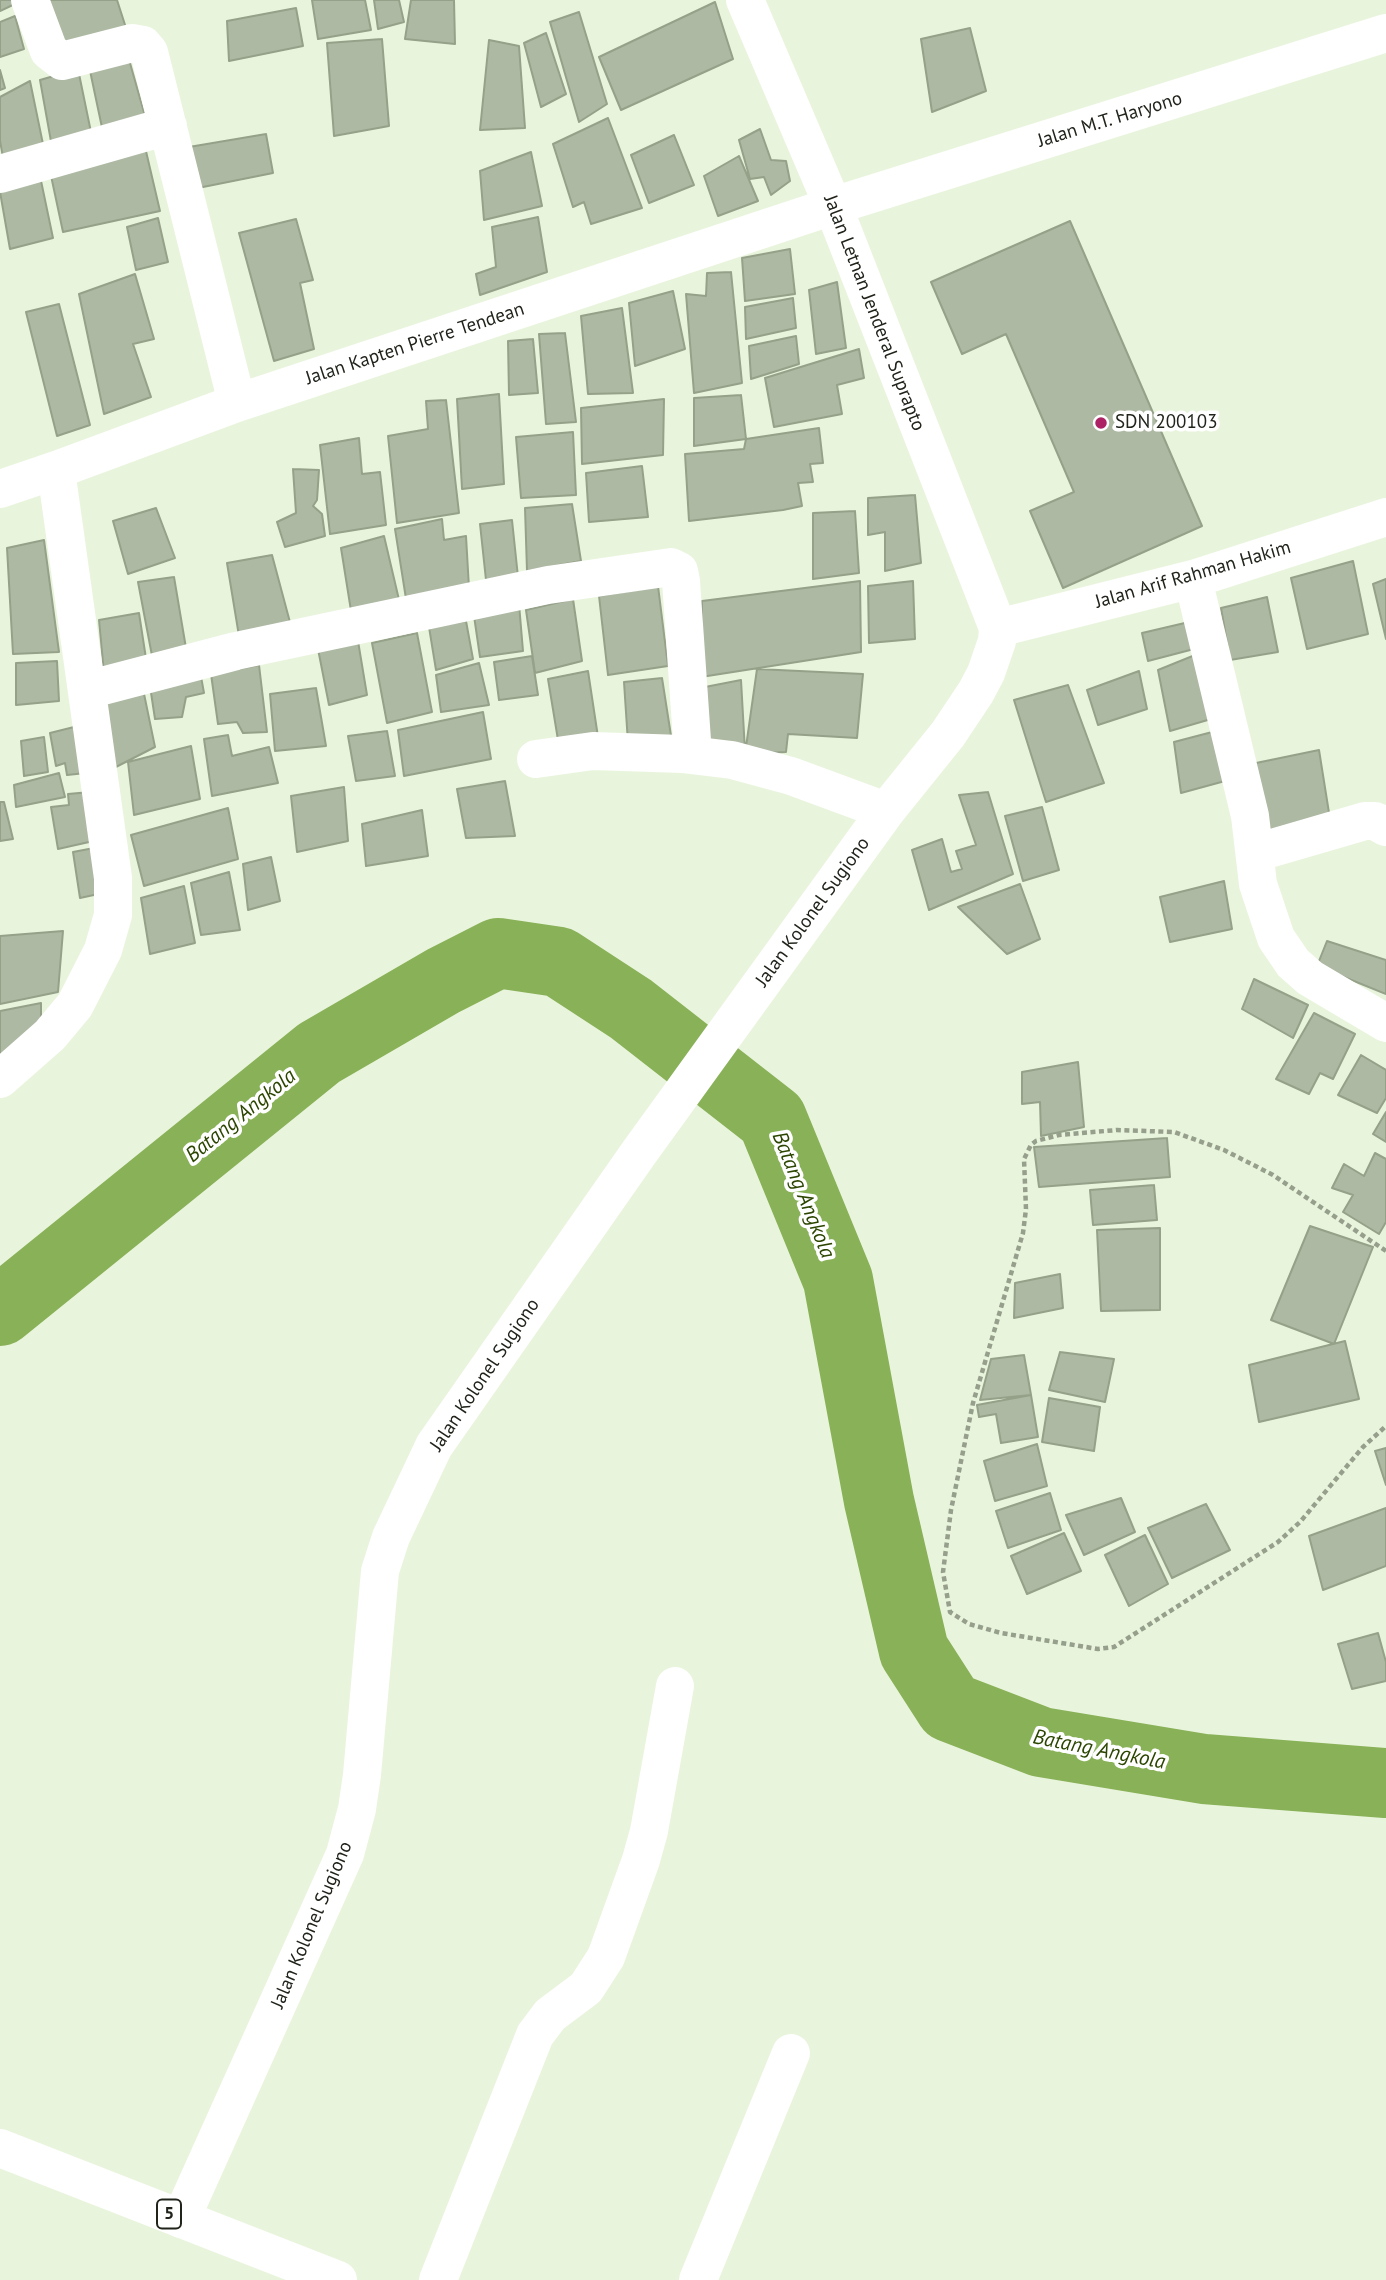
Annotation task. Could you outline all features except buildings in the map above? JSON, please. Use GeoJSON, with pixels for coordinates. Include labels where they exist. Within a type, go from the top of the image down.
{"type":"FeatureCollection","features":[{"type":"Feature","properties":{"kind":"main road"},"geometry":{"type":"LineString","coordinates":[[30,0],[49,51],[62,61],[132,43],[143,45],[149,52],[237,403]]}},
{"type":"Feature","properties":{"kind":"main road","name":"Jalan Letnan Jenderal Suprapto"},"geometry":{"type":"LineString","coordinates":[[745,0],[833,206],[998,628]]}},
{"type":"Feature","properties":{"kind":"main road","name":"Jalan M.T. Haryono"},"geometry":{"type":"LineString","coordinates":[[833,206],[1386,33]]}},
{"type":"Feature","properties":{"kind":"main road"},"geometry":{"type":"LineString","coordinates":[[0,174],[167,126]]}},
{"type":"Feature","properties":{"kind":"main road","name":"Jalan Kapten Pierre Tendean"},"geometry":{"type":"LineString","coordinates":[[0,489],[237,403],[833,206]]}},
{"type":"Feature","properties":{"kind":"main road"},"geometry":{"type":"LineString","coordinates":[[0,1079],[50,1035],[75,1005],[110,931],[113,915],[113,878],[56,470]]}},
{"type":"Feature","properties":{"kind":"main road","name":"Jalan Arif Rahman Hakim"},"geometry":{"type":"LineString","coordinates":[[998,628],[1193,579],[1386,517]]}},
{"type":"Feature","properties":{"kind":"main road"},"geometry":{"type":"LineString","coordinates":[[87,690],[236,651],[548,585],[671,567],[677,568],[680,574],[693,755]]}},
{"type":"Feature","properties":{"kind":"main road"},"geometry":{"type":"LineString","coordinates":[[1193,579],[1251,816],[1258,884],[1264,909],[1276,938],[1293,963],[1310,978],[1386,1023]]}},
{"type":"Feature","properties":{"kind":"main road","name":"Jalan Kolonel Sugiono"},"geometry":{"type":"LineString","coordinates":[[181,2219],[345,1854],[362,1775],[380,1571],[391,1536],[434,1446],[638,1154],[886,811],[948,734],[976,692],[993,657],[998,641],[998,628]]}},
{"type":"Feature","properties":{"kind":"main road"},"geometry":{"type":"LineString","coordinates":[[536,759],[593,751],[693,755],[732,760],[791,776],[886,811]]}},
{"type":"Feature","properties":{"kind":"main road"},"geometry":{"type":"LineString","coordinates":[[1255,853],[1365,821],[1375,821],[1386,827]]}},
{"type":"Feature","properties":{"kind":"main road"},"geometry":{"type":"LineString","coordinates":[[438,2280],[535,2035],[550,2015],[586,1988],[606,1957],[649,1831],[676,1686]]}},
{"type":"Feature","properties":{"kind":"main road"},"geometry":{"type":"LineString","coordinates":[[698,2280],[791,2053]]}},
{"type":"Feature","properties":{"kind":"main road","name":"5"},"geometry":{"type":"LineString","coordinates":[[0,2148],[338,2280]]}},
{"type":"Feature","properties":{"kind":"path"},"geometry":{"type":"LineString","coordinates":[[1386,1251],[1273,1175],[1224,1150],[1174,1132],[1117,1130],[1059,1135],[1036,1140],[1025,1154],[1026,1209],[1023,1233],[973,1403],[951,1510],[943,1572],[950,1612],[969,1625],[1001,1633],[1098,1649],[1114,1647],[1278,1542],[1300,1522],[1363,1447],[1386,1426]]}},
{"type":"Feature","properties":{"kind":"waterway","name":"Batang Angkola"},"geometry":{"type":"LineString","coordinates":[[0,1311],[319,1053],[443,981],[498,953],[559,962],[631,1009],[772,1119],[838,1280],[879,1501],[914,1651],[950,1707],[1041,1742],[1204,1769],[1386,1783]]}},
{"type":"Feature","properties":{"kind":"place","name":"SDN 200103"},"geometry":{"type":"Point","coordinates":[1101,423]}}]}
